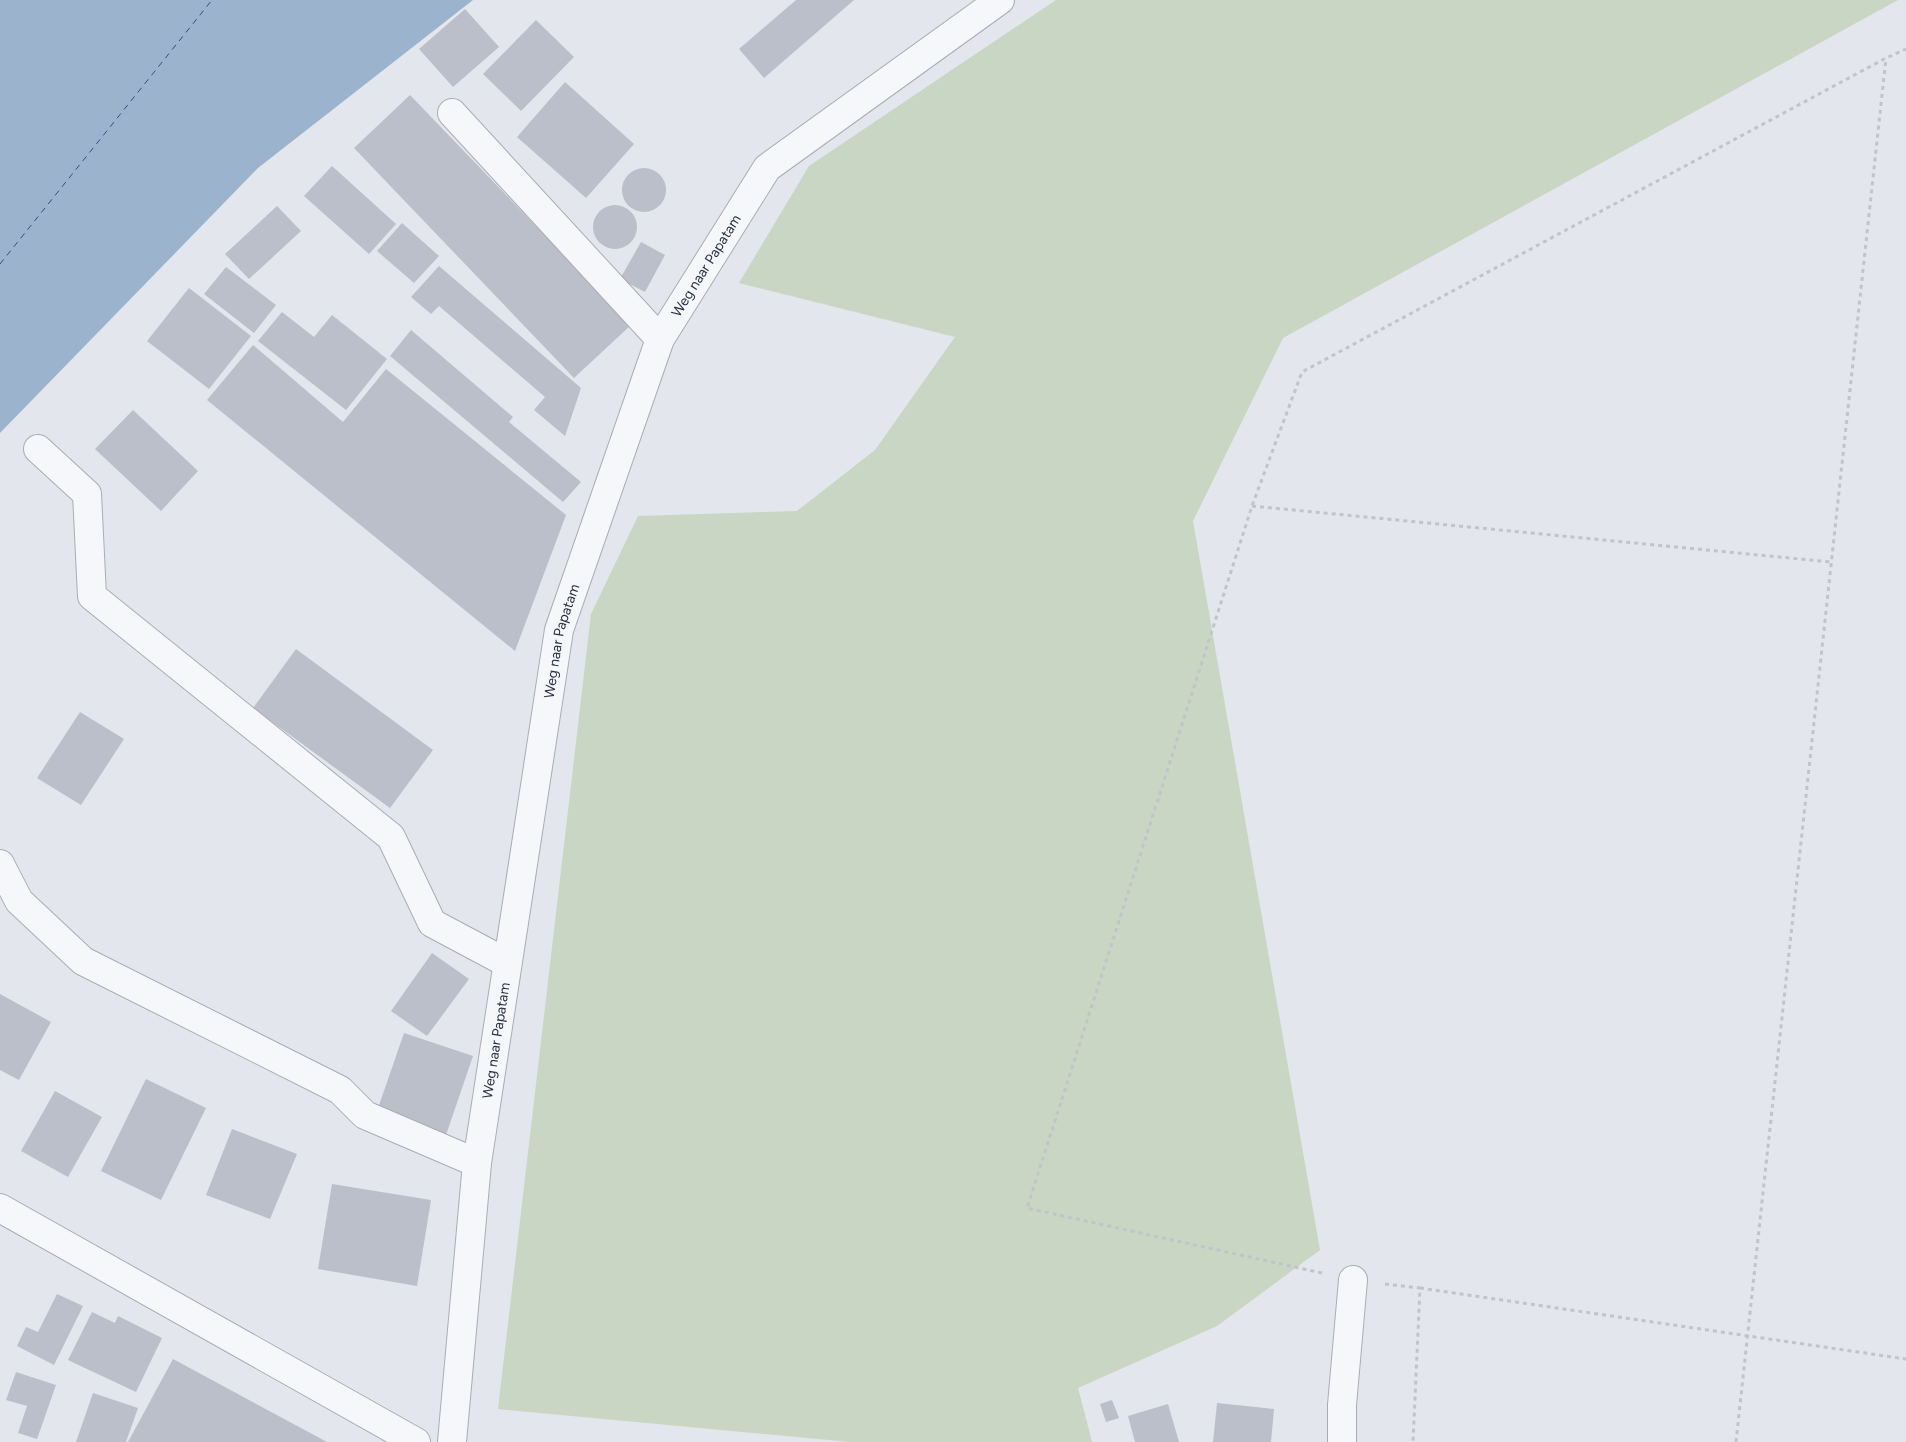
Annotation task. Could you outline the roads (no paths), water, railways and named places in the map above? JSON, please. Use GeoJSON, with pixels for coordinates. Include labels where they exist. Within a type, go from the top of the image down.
{"type":"FeatureCollection","features":[{"type":"Feature","properties":{"kind":"street","name":"Weg naar Papatam"},"geometry":{"type":"LineString","coordinates":[[452,1442],[477,1164],[559,630],[660,339],[767,168],[1000,0]]}},
{"type":"Feature","properties":{"kind":"street"},"geometry":{"type":"LineString","coordinates":[[452,113],[660,339]]}},
{"type":"Feature","properties":{"kind":"street"},"geometry":{"type":"LineString","coordinates":[[38,449],[87,494],[92,596],[391,838],[432,923],[507,964]]}},
{"type":"Feature","properties":{"kind":"street"},"geometry":{"type":"LineString","coordinates":[[0,864],[19,901],[83,961],[340,1090],[364,1115],[477,1164]]}},
{"type":"Feature","properties":{"kind":"street"},"geometry":{"type":"LineString","coordinates":[[0,1208],[416,1442]]}},
{"type":"Feature","properties":{"kind":"street"},"geometry":{"type":"LineString","coordinates":[[1342,1442],[1342,1405],[1353,1280]]}},
{"type":"Feature","properties":{"kind":"water"},"geometry":{"type":"Polygon","coordinates":[[[0,0],[473,0],[258,168],[0,433],[0,0]]]}}]}
